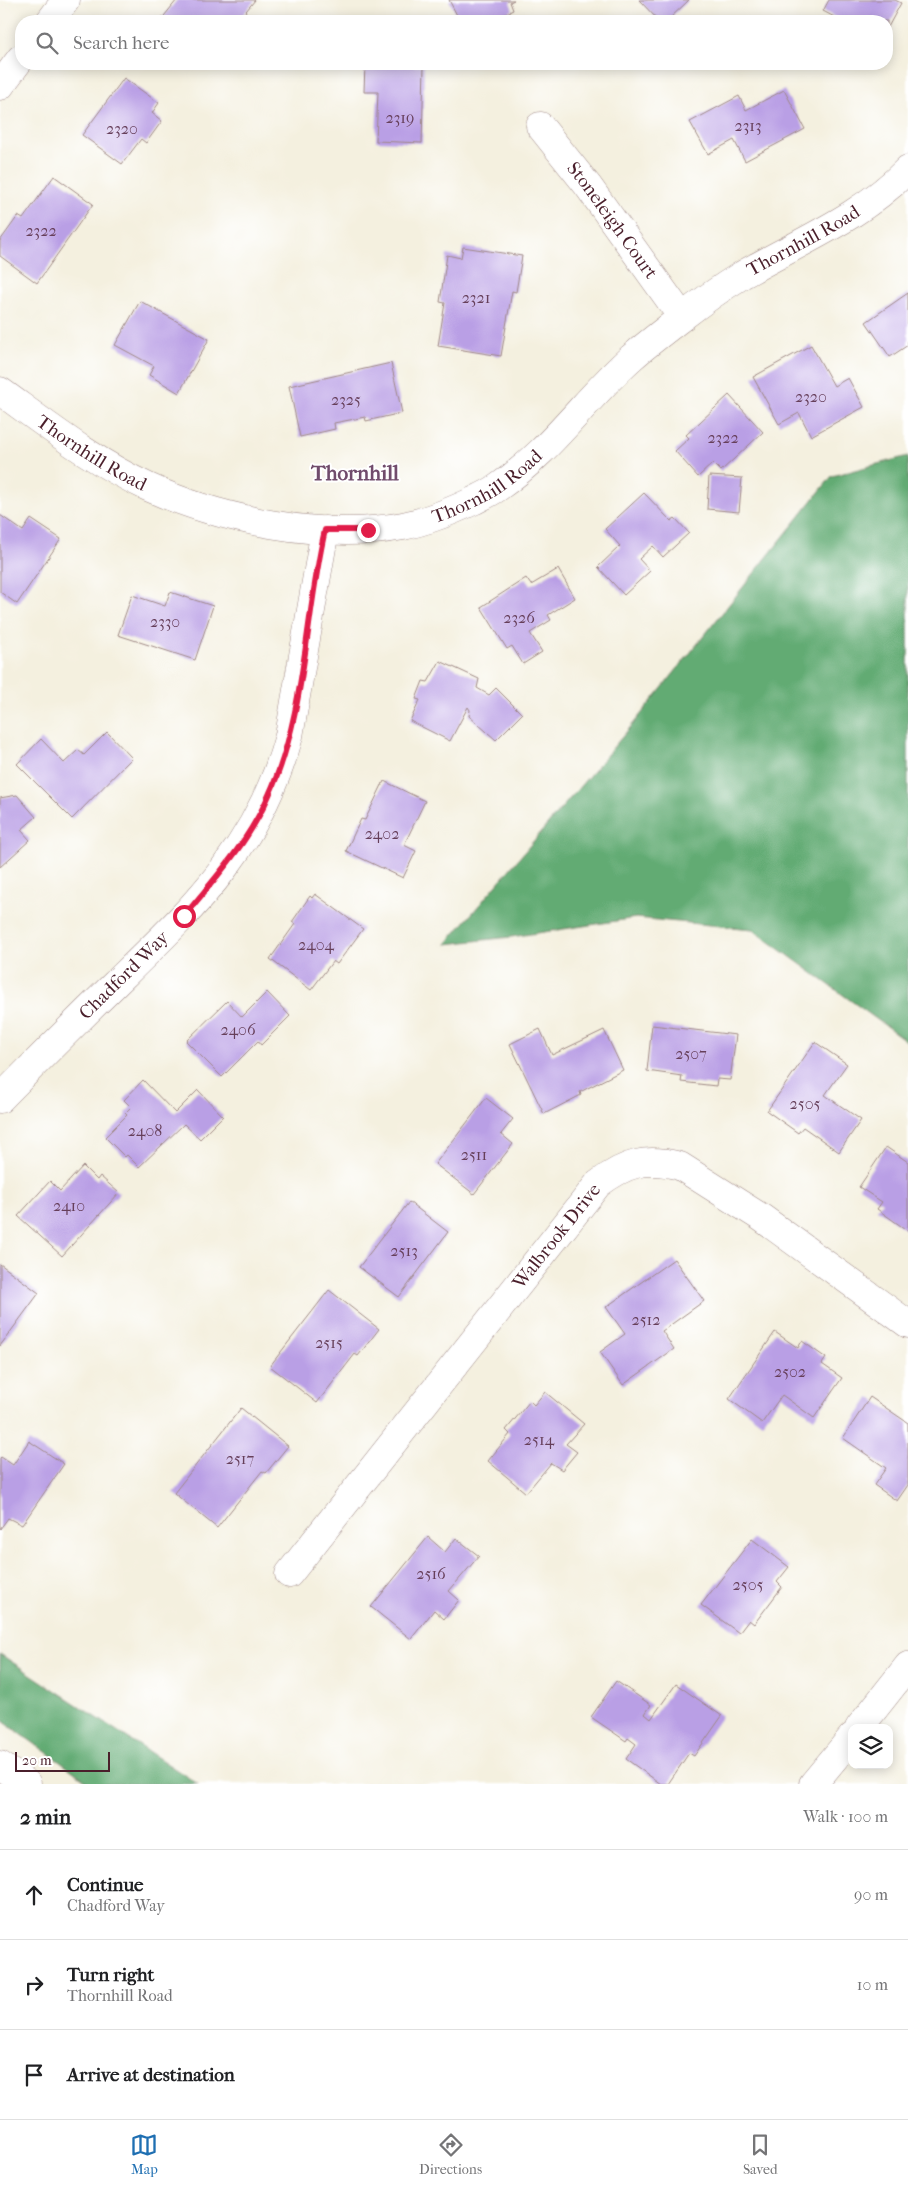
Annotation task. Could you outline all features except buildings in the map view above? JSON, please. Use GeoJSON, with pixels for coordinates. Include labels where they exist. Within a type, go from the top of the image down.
{"type":"FeatureCollection","features":[{"type":"Feature","properties":{"kind":"street"},"geometry":{"type":"LineString","coordinates":[[55,15],[66,0]]}},
{"type":"Feature","properties":{"kind":"street"},"geometry":{"type":"LineString","coordinates":[[0,86],[15,66]]}},
{"type":"Feature","properties":{"kind":"street","name":"Stoneleigh Court"},"geometry":{"type":"LineString","coordinates":[[540,126],[588,186],[682,317]]}},
{"type":"Feature","properties":{"kind":"street","name":"Thornhill Road"},"geometry":{"type":"LineString","coordinates":[[0,391],[89,454],[148,487],[220,513],[272,524],[325,530],[368,530],[405,525],[454,510],[495,490],[549,446],[630,359],[682,317],[740,276],[852,214],[874,199],[908,169]]}},
{"type":"Feature","properties":{"kind":"street","name":"Chadford Way"},"geometry":{"type":"LineString","coordinates":[[0,1099],[184,916],[232,859],[252,829],[270,795],[281,766],[289,736],[325,530]]}},
{"type":"Feature","properties":{"kind":"street","name":"Walbrook Drive"},"geometry":{"type":"LineString","coordinates":[[288,1574],[598,1184],[617,1170],[642,1162],[665,1162],[680,1166],[762,1218],[908,1324]]}},
{"type":"Feature","properties":{"kind":"street"},"geometry":{"type":"LineString","coordinates":[[862,1724],[908,1666]]}},
{"type":"Feature","properties":{"kind":"street"},"geometry":{"type":"LineString","coordinates":[[813,1784],[848,1742]]}},
{"type":"Feature","properties":{"kind":"street"},"geometry":{"type":"LineString","coordinates":[[0,1765],[28,1784]]}},
{"type":"Feature","properties":{"kind":"green space"},"geometry":{"type":"Polygon","coordinates":[[[908,456],[908,1042],[752,929],[636,918],[511,937],[446,944],[634,723],[832,476],[908,456]]]}},
{"type":"Feature","properties":{"kind":"green space"},"geometry":{"type":"Polygon","coordinates":[[[0,1654],[198,1784],[91,1784],[0,1719],[0,1654]]]}},
{"type":"Feature","properties":{"kind":"district","name":"Thornhill"},"geometry":{"type":"Point","coordinates":[355,473]}},
{"type":"Feature","properties":{"kind":"route"},"geometry":{"type":"LineString","coordinates":[[184,916],[232,859],[252,829],[270,795],[281,766],[300,684],[319,554],[325,530],[368,530]]}}]}
